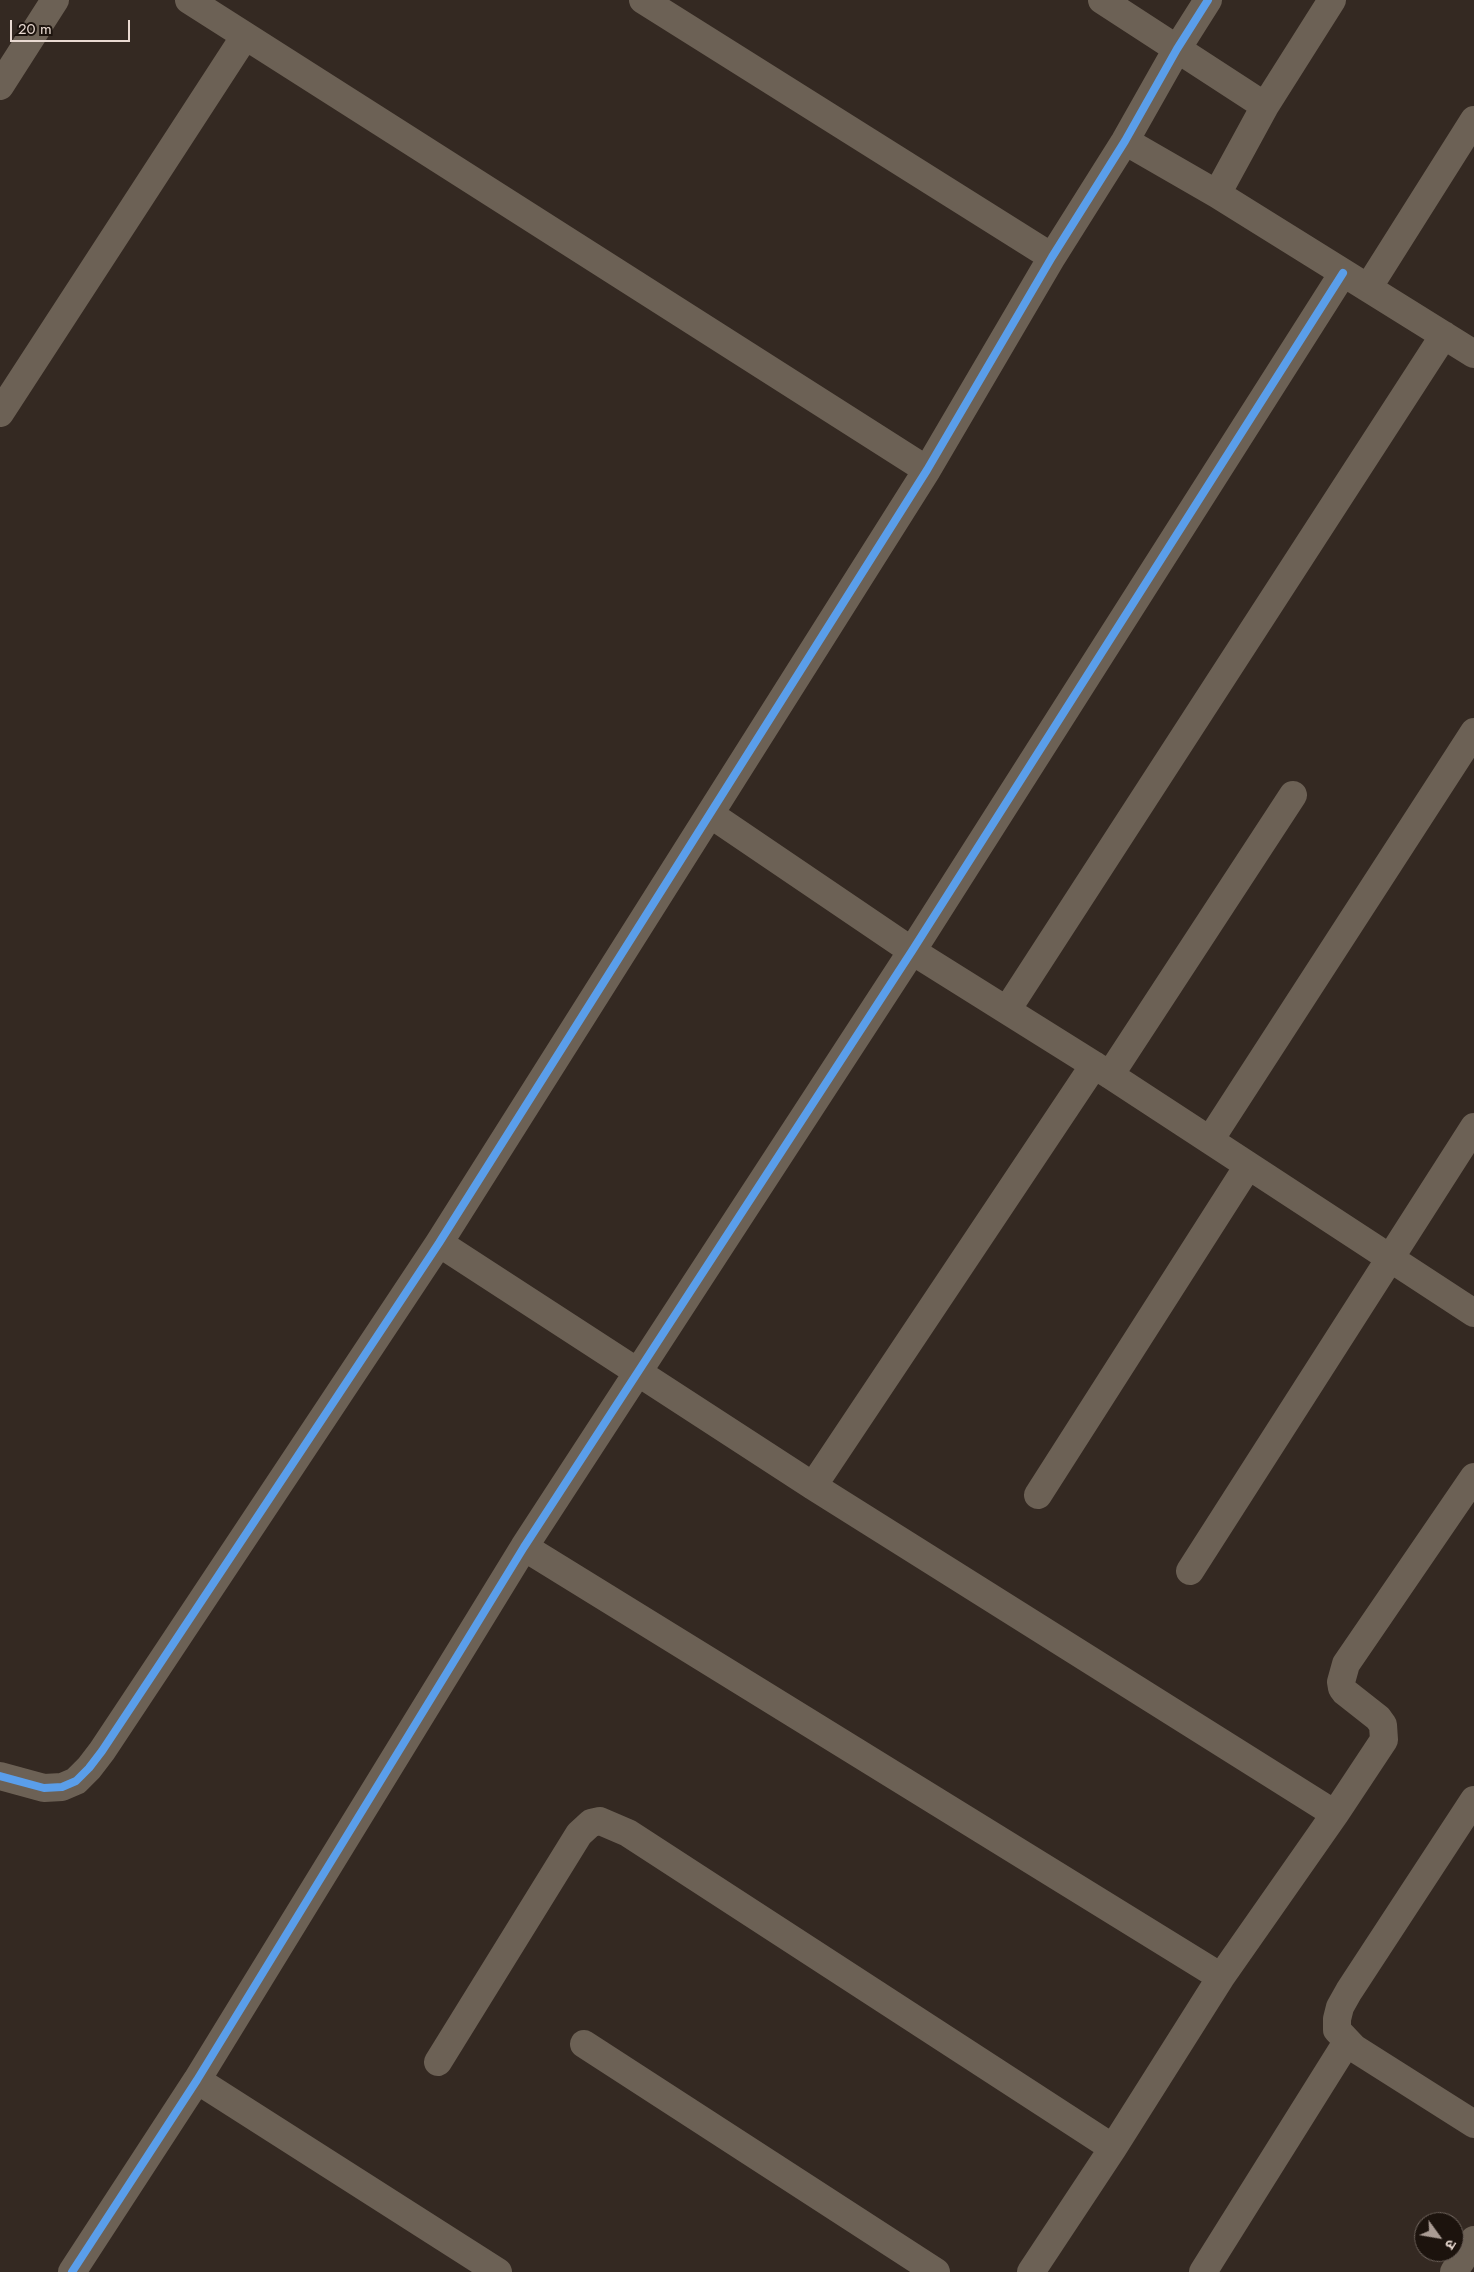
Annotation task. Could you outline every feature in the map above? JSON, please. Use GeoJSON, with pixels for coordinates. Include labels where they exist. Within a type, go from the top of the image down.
{"type":"FeatureCollection","features":[{"type":"Feature","properties":{"kind":"street"},"geometry":{"type":"LineString","coordinates":[[0,86],[54,0]]}},
{"type":"Feature","properties":{"kind":"street"},"geometry":{"type":"LineString","coordinates":[[189,0],[927,470]]}},
{"type":"Feature","properties":{"kind":"street"},"geometry":{"type":"LineString","coordinates":[[643,0],[1052,257]]}},
{"type":"Feature","properties":{"kind":"street"},"geometry":{"type":"LineString","coordinates":[[1102,0],[1265,106]]}},
{"type":"Feature","properties":{"kind":"street"},"geometry":{"type":"LineString","coordinates":[[0,1776],[52,1788],[62,1787],[76,1781],[89,1768],[439,1243],[927,470],[1052,257],[1126,141],[1177,49],[1208,0]]}},
{"type":"Feature","properties":{"kind":"street"},"geometry":{"type":"LineString","coordinates":[[1217,194],[1265,106],[1332,0]]}},
{"type":"Feature","properties":{"kind":"street"},"geometry":{"type":"LineString","coordinates":[[0,412],[245,36]]}},
{"type":"Feature","properties":{"kind":"street"},"geometry":{"type":"LineString","coordinates":[[1368,288],[1474,120]]}},
{"type":"Feature","properties":{"kind":"street"},"geometry":{"type":"LineString","coordinates":[[1126,141],[1217,194],[1474,354]]}},
{"type":"Feature","properties":{"kind":"street"},"geometry":{"type":"LineString","coordinates":[[72,2272],[197,2080],[524,1547],[912,951],[1343,273]]}},
{"type":"Feature","properties":{"kind":"street"},"geometry":{"type":"LineString","coordinates":[[1007,1010],[1444,335]]}},
{"type":"Feature","properties":{"kind":"street"},"geometry":{"type":"LineString","coordinates":[[1210,1140],[1474,732]]}},
{"type":"Feature","properties":{"kind":"street"},"geometry":{"type":"LineString","coordinates":[[813,1486],[1293,795]]}},
{"type":"Feature","properties":{"kind":"street"},"geometry":{"type":"LineString","coordinates":[[710,814],[912,951],[1102,1070],[1474,1313]]}},
{"type":"Feature","properties":{"kind":"street"},"geometry":{"type":"LineString","coordinates":[[1190,1571],[1474,1127]]}},
{"type":"Feature","properties":{"kind":"street"},"geometry":{"type":"LineString","coordinates":[[1038,1495],[1248,1166]]}},
{"type":"Feature","properties":{"kind":"street"},"geometry":{"type":"LineString","coordinates":[[439,1243],[813,1486],[1335,1814]]}},
{"type":"Feature","properties":{"kind":"street"},"geometry":{"type":"LineString","coordinates":[[1031,2272],[1113,2148],[1221,1977],[1335,1814],[1384,1740],[1383,1725],[1378,1718],[1342,1688],[1341,1682],[1346,1664],[1474,1476]]}},
{"type":"Feature","properties":{"kind":"street"},"geometry":{"type":"LineString","coordinates":[[524,1547],[1221,1977]]}},
{"type":"Feature","properties":{"kind":"street"},"geometry":{"type":"LineString","coordinates":[[1474,1800],[1340,2007],[1337,2019],[1338,2030],[1354,2048],[1474,2124]]}},
{"type":"Feature","properties":{"kind":"street"},"geometry":{"type":"LineString","coordinates":[[438,2062],[579,1834],[591,1822],[600,1821],[628,1833],[1113,2148]]}},
{"type":"Feature","properties":{"kind":"street"},"geometry":{"type":"LineString","coordinates":[[1203,2272],[1347,2042]]}},
{"type":"Feature","properties":{"kind":"street"},"geometry":{"type":"LineString","coordinates":[[584,2044],[936,2272]]}},
{"type":"Feature","properties":{"kind":"street"},"geometry":{"type":"LineString","coordinates":[[197,2080],[498,2272]]}},
{"type":"Feature","properties":{"kind":"street"},"geometry":{"type":"LineString","coordinates":[[1454,2272],[1474,2240]]}},
{"type":"Feature","properties":{"kind":"cycle path"},"geometry":{"type":"LineString","coordinates":[[0,1776],[44,1788],[62,1787],[76,1781],[102,1751],[439,1243],[927,470],[1052,257],[1125,141],[1177,49],[1208,0]]}},
{"type":"Feature","properties":{"kind":"cycle path"},"geometry":{"type":"LineString","coordinates":[[72,2272],[197,2080],[524,1547],[912,951],[1343,273]]}}]}
